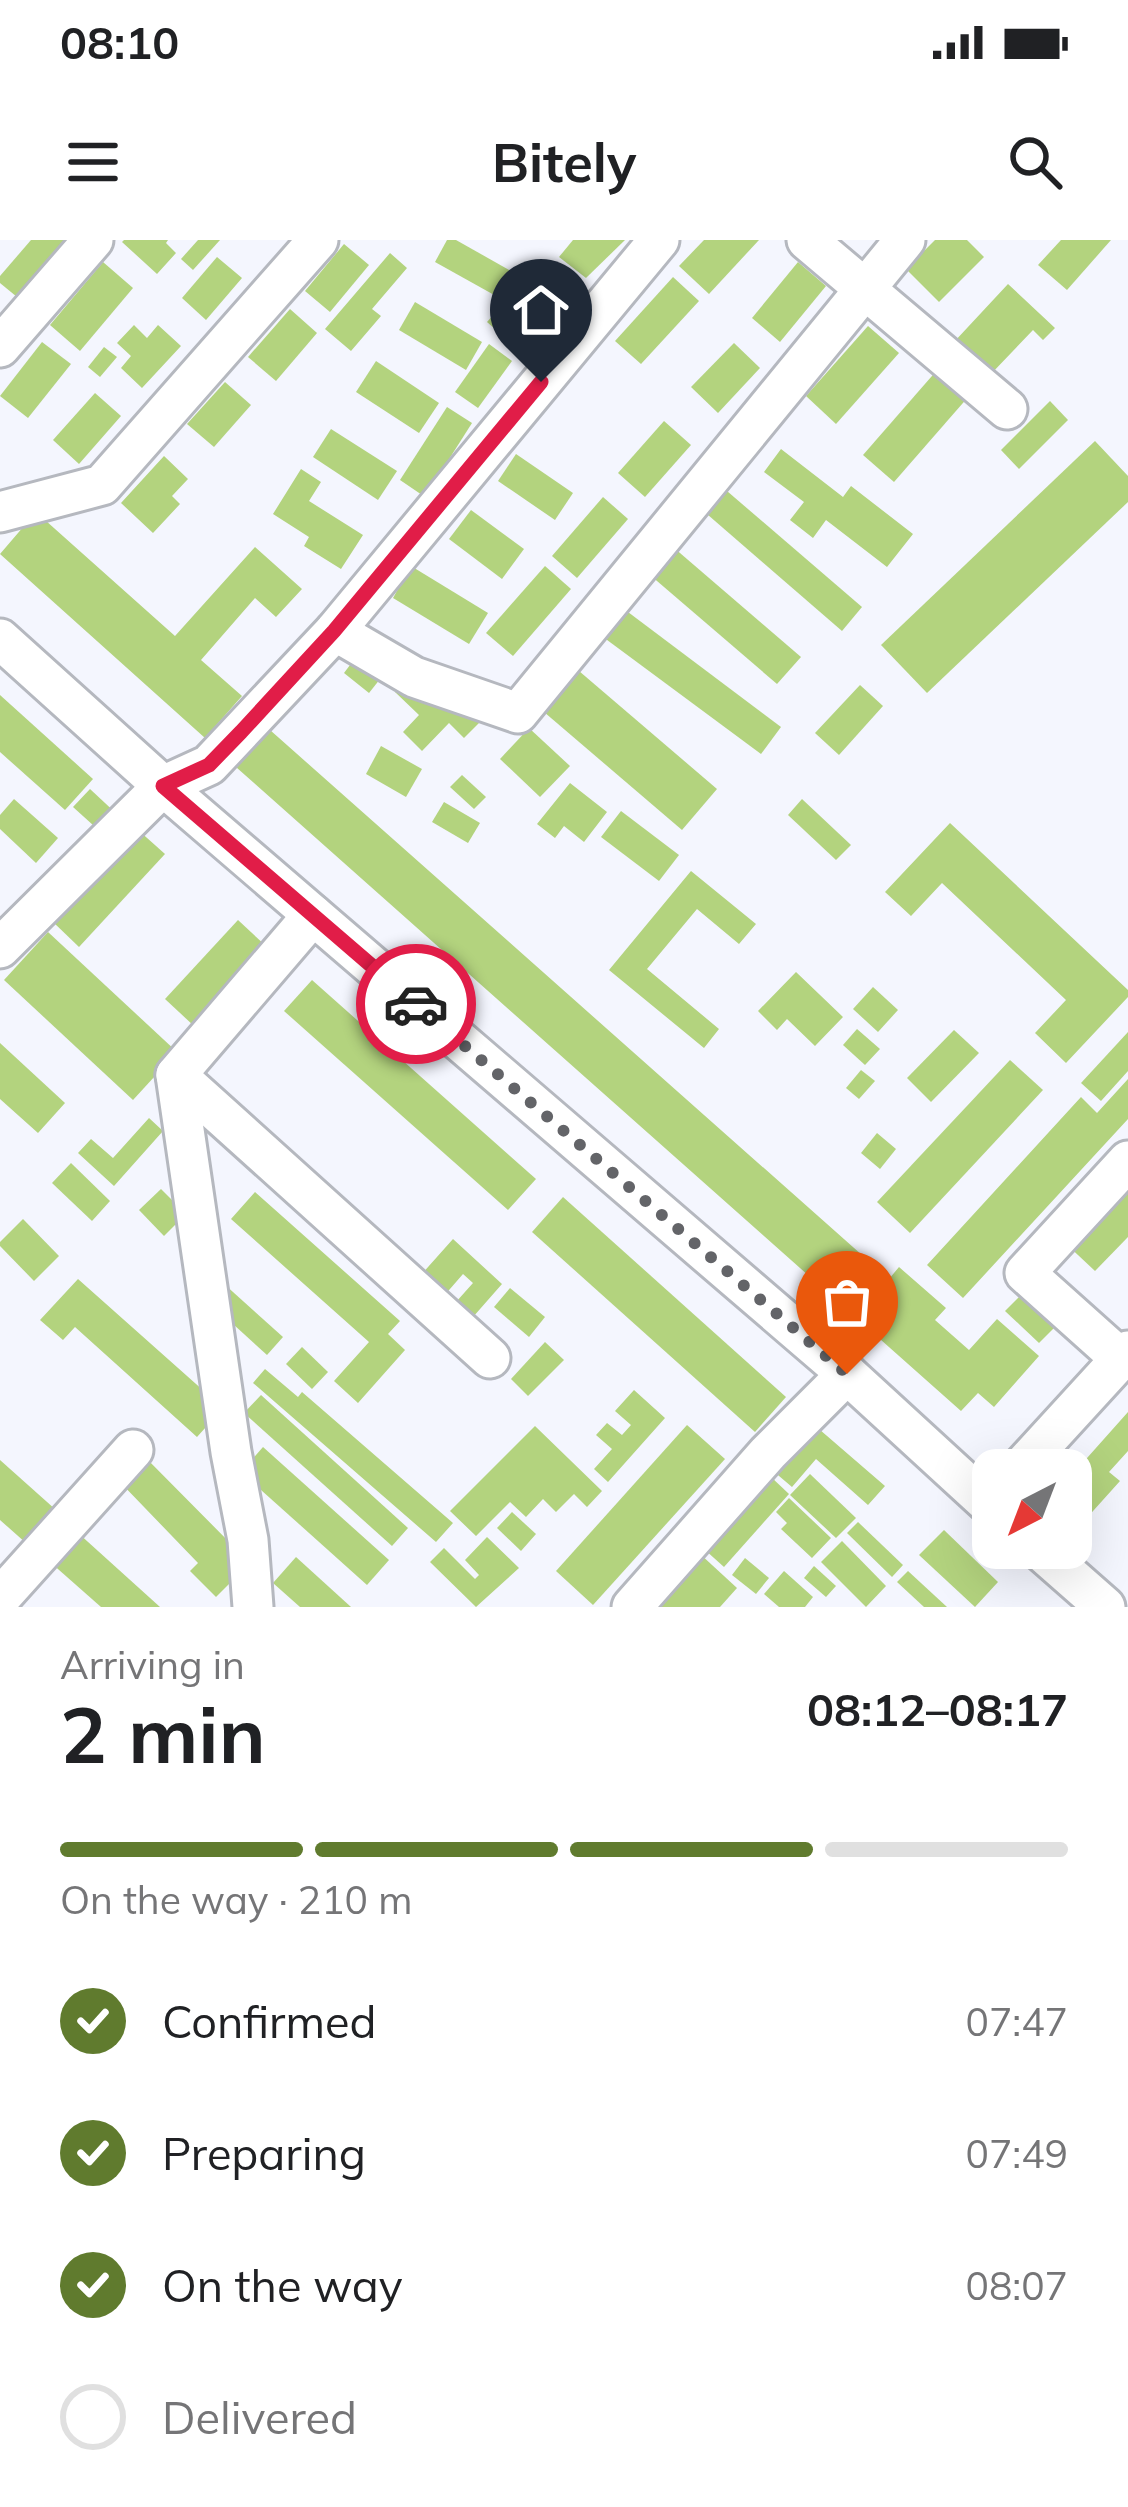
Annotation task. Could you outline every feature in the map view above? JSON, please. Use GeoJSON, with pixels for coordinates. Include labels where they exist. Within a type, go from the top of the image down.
{"type":"FeatureCollection","features":[{"type":"Feature","properties":{"kind":"street"},"geometry":{"type":"LineString","coordinates":[[0,347],[93,240]]}},
{"type":"Feature","properties":{"kind":"street"},"geometry":{"type":"LineString","coordinates":[[0,512],[102,485],[318,240]]}},
{"type":"Feature","properties":{"kind":"street"},"geometry":{"type":"LineString","coordinates":[[0,948],[163,786],[209,765],[334,631],[658,240]]}},
{"type":"Feature","properties":{"kind":"street"},"geometry":{"type":"LineString","coordinates":[[808,240],[1006,409]]}},
{"type":"Feature","properties":{"kind":"street"},"geometry":{"type":"LineString","coordinates":[[334,631],[415,677],[518,712],[905,240]]}},
{"type":"Feature","properties":{"kind":"street"},"geometry":{"type":"LineString","coordinates":[[0,639],[163,786],[972,1486]]}},
{"type":"Feature","properties":{"kind":"street"},"geometry":{"type":"LineString","coordinates":[[253,1607],[248,1540],[176,1075],[313,915]]}},
{"type":"Feature","properties":{"kind":"street"},"geometry":{"type":"LineString","coordinates":[[176,1075],[490,1358]]}},
{"type":"Feature","properties":{"kind":"street"},"geometry":{"type":"LineString","coordinates":[[1038,1449],[1125,1355],[1025,1274],[1128,1161]]}},
{"type":"Feature","properties":{"kind":"street"},"geometry":{"type":"LineString","coordinates":[[632,1607],[768,1453],[847,1374]]}},
{"type":"Feature","properties":{"kind":"street"},"geometry":{"type":"LineString","coordinates":[[0,1598],[133,1450]]}},
{"type":"Feature","properties":{"kind":"street"},"geometry":{"type":"LineString","coordinates":[[1062,1569],[1105,1607]]}},
{"type":"Feature","properties":{"kind":"building"},"geometry":{"type":"Polygon","coordinates":[[[31,240],[67,240],[77,248],[28,306],[0,283],[0,276],[31,240]]]}},
{"type":"Feature","properties":{"kind":"building"},"geometry":{"type":"Polygon","coordinates":[[[124,240],[168,240],[176,253],[157,274],[124,240]]]}},
{"type":"Feature","properties":{"kind":"building"},"geometry":{"type":"Polygon","coordinates":[[[198,240],[220,240],[193,270],[181,259],[198,240]]]}},
{"type":"Feature","properties":{"kind":"building"},"geometry":{"type":"Polygon","coordinates":[[[447,240],[456,240],[511,271],[496,296],[435,262],[447,240]]]}},
{"type":"Feature","properties":{"kind":"building"},"geometry":{"type":"Polygon","coordinates":[[[573,240],[625,240],[586,278],[559,257],[573,240]]]}},
{"type":"Feature","properties":{"kind":"building"},"geometry":{"type":"Polygon","coordinates":[[[704,240],[759,240],[709,294],[679,266],[704,240]]]}},
{"type":"Feature","properties":{"kind":"building"},"geometry":{"type":"Polygon","coordinates":[[[935,240],[967,240],[984,257],[939,302],[906,269],[935,240]]]}},
{"type":"Feature","properties":{"kind":"building"},"geometry":{"type":"Polygon","coordinates":[[[1061,240],[1111,240],[1067,290],[1038,265],[1061,240]]]}},
{"type":"Feature","properties":{"kind":"building"},"geometry":{"type":"Polygon","coordinates":[[[344,244],[369,265],[330,312],[305,291],[344,244]]]}},
{"type":"Feature","properties":{"kind":"building"},"geometry":{"type":"Polygon","coordinates":[[[390,253],[407,268],[372,309],[381,316],[351,351],[325,329],[390,253]]]}},
{"type":"Feature","properties":{"kind":"building"},"geometry":{"type":"Polygon","coordinates":[[[217,257],[242,278],[206,320],[182,298],[217,257]]]}},
{"type":"Feature","properties":{"kind":"building"},"geometry":{"type":"Polygon","coordinates":[[[103,262],[133,288],[80,351],[50,325],[103,262]]]}},
{"type":"Feature","properties":{"kind":"building"},"geometry":{"type":"Polygon","coordinates":[[[798,262],[826,286],[780,342],[752,318],[798,262]]]}},
{"type":"Feature","properties":{"kind":"building"},"geometry":{"type":"Polygon","coordinates":[[[673,277],[699,301],[641,364],[615,341],[673,277]]]}},
{"type":"Feature","properties":{"kind":"building"},"geometry":{"type":"Polygon","coordinates":[[[544,281],[566,301],[521,352],[487,322],[511,295],[522,305],[544,281]]]}},
{"type":"Feature","properties":{"kind":"building"},"geometry":{"type":"Polygon","coordinates":[[[1008,284],[1055,328],[1043,340],[1033,330],[990,375],[954,342],[1008,284]]]}},
{"type":"Feature","properties":{"kind":"building"},"geometry":{"type":"Polygon","coordinates":[[[415,302],[482,342],[466,370],[399,330],[415,302]]]}},
{"type":"Feature","properties":{"kind":"building"},"geometry":{"type":"Polygon","coordinates":[[[290,309],[317,333],[276,381],[248,357],[290,309]]]}},
{"type":"Feature","properties":{"kind":"building"},"geometry":{"type":"Polygon","coordinates":[[[134,325],[147,338],[158,325],[181,346],[142,388],[121,368],[131,356],[117,343],[134,325]]]}},
{"type":"Feature","properties":{"kind":"building"},"geometry":{"type":"Polygon","coordinates":[[[868,326],[899,353],[836,424],[806,396],[868,326]]]}},
{"type":"Feature","properties":{"kind":"building"},"geometry":{"type":"Polygon","coordinates":[[[42,342],[71,364],[28,418],[0,396],[42,342]]]}},
{"type":"Feature","properties":{"kind":"building"},"geometry":{"type":"Polygon","coordinates":[[[734,343],[760,368],[718,413],[691,387],[734,343]]]}},
{"type":"Feature","properties":{"kind":"building"},"geometry":{"type":"Polygon","coordinates":[[[489,344],[512,361],[478,408],[455,392],[489,344]]]}},
{"type":"Feature","properties":{"kind":"building"},"geometry":{"type":"Polygon","coordinates":[[[104,347],[117,357],[100,377],[88,367],[104,347]]]}},
{"type":"Feature","properties":{"kind":"building"},"geometry":{"type":"Polygon","coordinates":[[[376,361],[439,403],[419,433],[356,392],[376,361]]]}},
{"type":"Feature","properties":{"kind":"building"},"geometry":{"type":"Polygon","coordinates":[[[945,361],[976,388],[894,482],[863,455],[945,361]]]}},
{"type":"Feature","properties":{"kind":"building"},"geometry":{"type":"Polygon","coordinates":[[[225,382],[251,405],[214,447],[187,424],[225,382]]]}},
{"type":"Feature","properties":{"kind":"building"},"geometry":{"type":"Polygon","coordinates":[[[95,393],[121,416],[79,464],[53,440],[95,393]]]}},
{"type":"Feature","properties":{"kind":"building"},"geometry":{"type":"Polygon","coordinates":[[[1050,401],[1068,420],[1019,469],[1001,450],[1050,401]]]}},
{"type":"Feature","properties":{"kind":"building"},"geometry":{"type":"Polygon","coordinates":[[[447,407],[472,423],[425,497],[400,480],[447,407]]]}},
{"type":"Feature","properties":{"kind":"building"},"geometry":{"type":"Polygon","coordinates":[[[664,421],[691,445],[645,497],[618,473],[664,421]]]}},
{"type":"Feature","properties":{"kind":"building"},"geometry":{"type":"Polygon","coordinates":[[[331,429],[397,471],[378,500],[313,457],[331,429]]]}},
{"type":"Feature","properties":{"kind":"building"},"geometry":{"type":"Polygon","coordinates":[[[1095,441],[1128,476],[1128,502],[927,693],[881,645],[1095,441]]]}},
{"type":"Feature","properties":{"kind":"building"},"geometry":{"type":"Polygon","coordinates":[[[781,449],[843,497],[851,486],[913,534],[887,567],[826,520],[813,538],[790,520],[804,502],[764,472],[781,449]]]}},
{"type":"Feature","properties":{"kind":"building"},"geometry":{"type":"Polygon","coordinates":[[[516,454],[573,493],[555,520],[498,481],[516,454]]]}},
{"type":"Feature","properties":{"kind":"building"},"geometry":{"type":"Polygon","coordinates":[[[164,456],[188,479],[172,496],[180,504],[153,533],[121,503],[164,456]]]}},
{"type":"Feature","properties":{"kind":"building"},"geometry":{"type":"Polygon","coordinates":[[[301,469],[321,482],[309,501],[363,535],[341,569],[304,546],[309,537],[273,514],[301,469]]]}},
{"type":"Feature","properties":{"kind":"building"},"geometry":{"type":"Polygon","coordinates":[[[720,485],[862,607],[842,631],[700,508],[720,485]]]}},
{"type":"Feature","properties":{"kind":"building"},"geometry":{"type":"Polygon","coordinates":[[[603,497],[628,519],[577,578],[552,556],[603,497]]]}},
{"type":"Feature","properties":{"kind":"building"},"geometry":{"type":"Polygon","coordinates":[[[471,510],[524,549],[502,579],[449,539],[471,510]]]}},
{"type":"Feature","properties":{"kind":"building"},"geometry":{"type":"Polygon","coordinates":[[[36,512],[175,636],[255,547],[302,589],[276,617],[255,598],[201,660],[242,696],[205,738],[0,554],[36,512]]]}},
{"type":"Feature","properties":{"kind":"building"},"geometry":{"type":"Polygon","coordinates":[[[673,547],[801,657],[777,684],[650,575],[673,547]]]}},
{"type":"Feature","properties":{"kind":"building"},"geometry":{"type":"Polygon","coordinates":[[[411,566],[488,613],[469,644],[393,598],[411,566]]]}},
{"type":"Feature","properties":{"kind":"building"},"geometry":{"type":"Polygon","coordinates":[[[545,566],[571,589],[513,656],[486,633],[545,566]]]}},
{"type":"Feature","properties":{"kind":"building"},"geometry":{"type":"Polygon","coordinates":[[[620,606],[781,727],[761,754],[599,634],[620,606]]]}},
{"type":"Feature","properties":{"kind":"building"},"geometry":{"type":"Polygon","coordinates":[[[362,649],[388,669],[369,693],[344,673],[362,649]]]}},
{"type":"Feature","properties":{"kind":"building"},"geometry":{"type":"Polygon","coordinates":[[[424,662],[483,719],[464,738],[449,723],[422,751],[403,732],[419,715],[395,692],[424,662]]]}},
{"type":"Feature","properties":{"kind":"building"},"geometry":{"type":"Polygon","coordinates":[[[572,665],[717,789],[682,830],[537,706],[572,665]]]}},
{"type":"Feature","properties":{"kind":"building"},"geometry":{"type":"Polygon","coordinates":[[[860,685],[883,706],[839,755],[815,733],[860,685]]]}},
{"type":"Feature","properties":{"kind":"building"},"geometry":{"type":"Polygon","coordinates":[[[0,695],[93,779],[65,810],[0,752],[0,695]]]}},
{"type":"Feature","properties":{"kind":"building"},"geometry":{"type":"Polygon","coordinates":[[[261,722],[889,1279],[899,1267],[946,1308],[935,1320],[969,1350],[997,1319],[1039,1356],[994,1407],[978,1393],[961,1411],[228,760],[261,722]]]}},
{"type":"Feature","properties":{"kind":"building"},"geometry":{"type":"Polygon","coordinates":[[[529,728],[570,766],[540,797],[500,759],[529,728]]]}},
{"type":"Feature","properties":{"kind":"building"},"geometry":{"type":"Polygon","coordinates":[[[381,746],[422,769],[406,797],[366,774],[381,746]]]}},
{"type":"Feature","properties":{"kind":"building"},"geometry":{"type":"Polygon","coordinates":[[[462,775],[486,797],[474,809],[450,787],[462,775]]]}},
{"type":"Feature","properties":{"kind":"building"},"geometry":{"type":"Polygon","coordinates":[[[570,783],[607,812],[584,842],[564,826],[555,838],[537,824],[570,783]]]}},
{"type":"Feature","properties":{"kind":"building"},"geometry":{"type":"Polygon","coordinates":[[[90,789],[120,817],[104,835],[73,807],[90,789]]]}},
{"type":"Feature","properties":{"kind":"building"},"geometry":{"type":"Polygon","coordinates":[[[14,799],[58,838],[36,863],[0,829],[0,815],[14,799]]]}},
{"type":"Feature","properties":{"kind":"building"},"geometry":{"type":"Polygon","coordinates":[[[802,799],[851,845],[836,860],[788,815],[802,799]]]}},
{"type":"Feature","properties":{"kind":"building"},"geometry":{"type":"Polygon","coordinates":[[[444,802],[480,823],[468,843],[432,822],[444,802]]]}},
{"type":"Feature","properties":{"kind":"building"},"geometry":{"type":"Polygon","coordinates":[[[621,811],[679,855],[659,881],[601,837],[621,811]]]}},
{"type":"Feature","properties":{"kind":"building"},"geometry":{"type":"Polygon","coordinates":[[[950,823],[1128,990],[1128,997],[1066,1063],[1035,1033],[1066,1000],[942,883],[911,916],[885,892],[950,823]]]}},
{"type":"Feature","properties":{"kind":"building"},"geometry":{"type":"Polygon","coordinates":[[[137,829],[165,854],[79,947],[52,921],[137,829]]]}},
{"type":"Feature","properties":{"kind":"building"},"geometry":{"type":"Polygon","coordinates":[[[691,871],[756,924],[739,944],[697,909],[647,969],[719,1029],[704,1048],[609,970],[691,871]]]}},
{"type":"Feature","properties":{"kind":"building"},"geometry":{"type":"Polygon","coordinates":[[[238,920],[267,947],[194,1026],[165,999],[238,920]]]}},
{"type":"Feature","properties":{"kind":"building"},"geometry":{"type":"Polygon","coordinates":[[[48,932],[177,1052],[133,1100],[4,980],[48,932]]]}},
{"type":"Feature","properties":{"kind":"building"},"geometry":{"type":"Polygon","coordinates":[[[796,972],[843,1017],[815,1046],[787,1019],[777,1030],[758,1011],[796,972]]]}},
{"type":"Feature","properties":{"kind":"building"},"geometry":{"type":"Polygon","coordinates":[[[312,980],[536,1179],[508,1210],[284,1011],[312,980]]]}},
{"type":"Feature","properties":{"kind":"building"},"geometry":{"type":"Polygon","coordinates":[[[873,987],[898,1010],[878,1032],[853,1009],[873,987]]]}},
{"type":"Feature","properties":{"kind":"building"},"geometry":{"type":"Polygon","coordinates":[[[857,1029],[880,1049],[865,1065],[843,1045],[857,1029]]]}},
{"type":"Feature","properties":{"kind":"building"},"geometry":{"type":"Polygon","coordinates":[[[954,1030],[979,1053],[931,1102],[907,1078],[954,1030]]]}},
{"type":"Feature","properties":{"kind":"building"},"geometry":{"type":"Polygon","coordinates":[[[1128,1032],[1128,1071],[1101,1101],[1081,1083],[1128,1032]]]}},
{"type":"Feature","properties":{"kind":"building"},"geometry":{"type":"Polygon","coordinates":[[[0,1043],[65,1103],[38,1133],[0,1099],[0,1043]]]}},
{"type":"Feature","properties":{"kind":"building"},"geometry":{"type":"Polygon","coordinates":[[[1010,1060],[1043,1090],[910,1233],[877,1202],[1010,1060]]]}},
{"type":"Feature","properties":{"kind":"building"},"geometry":{"type":"Polygon","coordinates":[[[861,1070],[875,1081],[859,1099],[846,1088],[861,1070]]]}},
{"type":"Feature","properties":{"kind":"building"},"geometry":{"type":"Polygon","coordinates":[[[1128,1079],[1128,1119],[963,1298],[927,1265],[1081,1097],[1097,1113],[1128,1079]]]}},
{"type":"Feature","properties":{"kind":"building"},"geometry":{"type":"Polygon","coordinates":[[[149,1118],[163,1131],[114,1186],[78,1153],[91,1139],[113,1158],[149,1118]]]}},
{"type":"Feature","properties":{"kind":"building"},"geometry":{"type":"Polygon","coordinates":[[[877,1133],[896,1149],[880,1169],[861,1153],[877,1133]]]}},
{"type":"Feature","properties":{"kind":"building"},"geometry":{"type":"Polygon","coordinates":[[[71,1163],[110,1201],[92,1221],[52,1183],[71,1163]]]}},
{"type":"Feature","properties":{"kind":"building"},"geometry":{"type":"Polygon","coordinates":[[[1128,1170],[1128,1237],[1095,1271],[1062,1240],[1128,1170]]]}},
{"type":"Feature","properties":{"kind":"building"},"geometry":{"type":"Polygon","coordinates":[[[161,1189],[186,1214],[164,1236],[139,1210],[161,1189]]]}},
{"type":"Feature","properties":{"kind":"building"},"geometry":{"type":"Polygon","coordinates":[[[255,1192],[400,1321],[388,1334],[405,1350],[358,1403],[334,1381],[369,1342],[231,1219],[255,1192]]]}},
{"type":"Feature","properties":{"kind":"building"},"geometry":{"type":"Polygon","coordinates":[[[563,1197],[786,1397],[755,1432],[532,1232],[563,1197]]]}},
{"type":"Feature","properties":{"kind":"building"},"geometry":{"type":"Polygon","coordinates":[[[23,1219],[59,1256],[34,1281],[0,1246],[23,1219]]]}},
{"type":"Feature","properties":{"kind":"building"},"geometry":{"type":"Polygon","coordinates":[[[453,1239],[502,1284],[473,1317],[456,1302],[473,1283],[463,1274],[443,1297],[420,1276],[453,1239]]]}},
{"type":"Feature","properties":{"kind":"building"},"geometry":{"type":"Polygon","coordinates":[[[78,1279],[223,1408],[197,1437],[75,1327],[63,1340],[40,1320],[78,1279]]]}},
{"type":"Feature","properties":{"kind":"building"},"geometry":{"type":"Polygon","coordinates":[[[223,1283],[283,1337],[267,1355],[222,1314],[223,1283]]]}},
{"type":"Feature","properties":{"kind":"building"},"geometry":{"type":"Polygon","coordinates":[[[1029,1287],[1062,1320],[1039,1343],[1005,1311],[1029,1287]]]}},
{"type":"Feature","properties":{"kind":"building"},"geometry":{"type":"Polygon","coordinates":[[[510,1288],[545,1317],[529,1337],[494,1307],[510,1288]]]}},
{"type":"Feature","properties":{"kind":"building"},"geometry":{"type":"Polygon","coordinates":[[[545,1342],[564,1360],[528,1396],[511,1379],[545,1342]]]}},
{"type":"Feature","properties":{"kind":"building"},"geometry":{"type":"Polygon","coordinates":[[[302,1347],[328,1372],[312,1389],[286,1364],[302,1347]]]}},
{"type":"Feature","properties":{"kind":"building"},"geometry":{"type":"Polygon","coordinates":[[[265,1369],[298,1397],[302,1392],[453,1523],[436,1542],[253,1383],[265,1369]]]}},
{"type":"Feature","properties":{"kind":"building"},"geometry":{"type":"Polygon","coordinates":[[[634,1390],[665,1418],[608,1482],[594,1469],[612,1449],[596,1435],[607,1423],[622,1435],[631,1425],[615,1411],[634,1390]]]}},
{"type":"Feature","properties":{"kind":"building"},"geometry":{"type":"Polygon","coordinates":[[[261,1395],[408,1528],[392,1546],[244,1413],[261,1395]]]}},
{"type":"Feature","properties":{"kind":"building"},"geometry":{"type":"Polygon","coordinates":[[[1128,1412],[1128,1451],[1109,1472],[1120,1481],[1092,1512],[1092,1452],[1128,1412]]]}},
{"type":"Feature","properties":{"kind":"building"},"geometry":{"type":"Polygon","coordinates":[[[812,1423],[885,1486],[868,1505],[816,1459],[792,1487],[772,1470],[812,1423]]]}},
{"type":"Feature","properties":{"kind":"building"},"geometry":{"type":"Polygon","coordinates":[[[687,1425],[725,1459],[593,1605],[556,1571],[687,1425]]]}},
{"type":"Feature","properties":{"kind":"building"},"geometry":{"type":"Polygon","coordinates":[[[535,1426],[602,1491],[587,1507],[574,1494],[556,1512],[543,1499],[526,1517],[510,1502],[476,1536],[450,1511],[535,1426]]]}},
{"type":"Feature","properties":{"kind":"building"},"geometry":{"type":"Polygon","coordinates":[[[263,1447],[389,1560],[367,1585],[241,1472],[263,1447]]]}},
{"type":"Feature","properties":{"kind":"building"},"geometry":{"type":"Polygon","coordinates":[[[143,1455],[243,1556],[243,1570],[216,1597],[190,1571],[198,1563],[118,1480],[143,1455]]]}},
{"type":"Feature","properties":{"kind":"building"},"geometry":{"type":"Polygon","coordinates":[[[0,1460],[56,1510],[26,1543],[0,1520],[0,1460]]]}},
{"type":"Feature","properties":{"kind":"building"},"geometry":{"type":"Polygon","coordinates":[[[810,1474],[856,1518],[836,1538],[790,1495],[810,1474]]]}},
{"type":"Feature","properties":{"kind":"building"},"geometry":{"type":"Polygon","coordinates":[[[770,1476],[789,1494],[724,1567],[704,1549],[770,1476]]]}},
{"type":"Feature","properties":{"kind":"building"},"geometry":{"type":"Polygon","coordinates":[[[789,1498],[831,1538],[812,1558],[781,1529],[787,1523],[776,1512],[789,1498]]]}},
{"type":"Feature","properties":{"kind":"building"},"geometry":{"type":"Polygon","coordinates":[[[512,1512],[536,1534],[521,1551],[497,1528],[512,1512]]]}},
{"type":"Feature","properties":{"kind":"building"},"geometry":{"type":"Polygon","coordinates":[[[858,1522],[903,1565],[892,1577],[847,1533],[858,1522]]]}},
{"type":"Feature","properties":{"kind":"building"},"geometry":{"type":"Polygon","coordinates":[[[944,1530],[972,1557],[972,1569],[984,1569],[998,1582],[975,1607],[919,1555],[944,1530]]]}},
{"type":"Feature","properties":{"kind":"building"},"geometry":{"type":"Polygon","coordinates":[[[77,1532],[160,1607],[101,1607],[50,1562],[77,1532]]]}},
{"type":"Feature","properties":{"kind":"building"},"geometry":{"type":"Polygon","coordinates":[[[487,1537],[519,1568],[476,1607],[430,1562],[444,1548],[475,1579],[479,1575],[465,1560],[487,1537]]]}},
{"type":"Feature","properties":{"kind":"building"},"geometry":{"type":"Polygon","coordinates":[[[842,1541],[886,1586],[866,1607],[821,1562],[842,1541]]]}},
{"type":"Feature","properties":{"kind":"building"},"geometry":{"type":"Polygon","coordinates":[[[699,1553],[737,1588],[720,1607],[650,1607],[699,1553]]]}},
{"type":"Feature","properties":{"kind":"building"},"geometry":{"type":"Polygon","coordinates":[[[296,1557],[351,1607],[300,1607],[273,1583],[296,1557]]]}},
{"type":"Feature","properties":{"kind":"building"},"geometry":{"type":"Polygon","coordinates":[[[745,1558],[769,1578],[756,1594],[732,1575],[745,1558]]]}},
{"type":"Feature","properties":{"kind":"building"},"geometry":{"type":"Polygon","coordinates":[[[814,1566],[836,1586],[826,1597],[804,1578],[814,1566]]]}},
{"type":"Feature","properties":{"kind":"building"},"geometry":{"type":"Polygon","coordinates":[[[784,1571],[813,1597],[805,1607],[779,1607],[764,1594],[784,1571]]]}},
{"type":"Feature","properties":{"kind":"building"},"geometry":{"type":"Polygon","coordinates":[[[908,1571],[947,1607],[924,1607],[897,1582],[908,1571]]]}},
{"type":"Feature","properties":{"kind":"way so far"},"geometry":{"type":"LineString","coordinates":[[416,1004],[847,1374]]}},
{"type":"Feature","properties":{"kind":"route"},"geometry":{"type":"LineString","coordinates":[[416,1004],[163,786],[209,765],[241,732],[334,631],[541,382]]}}]}
